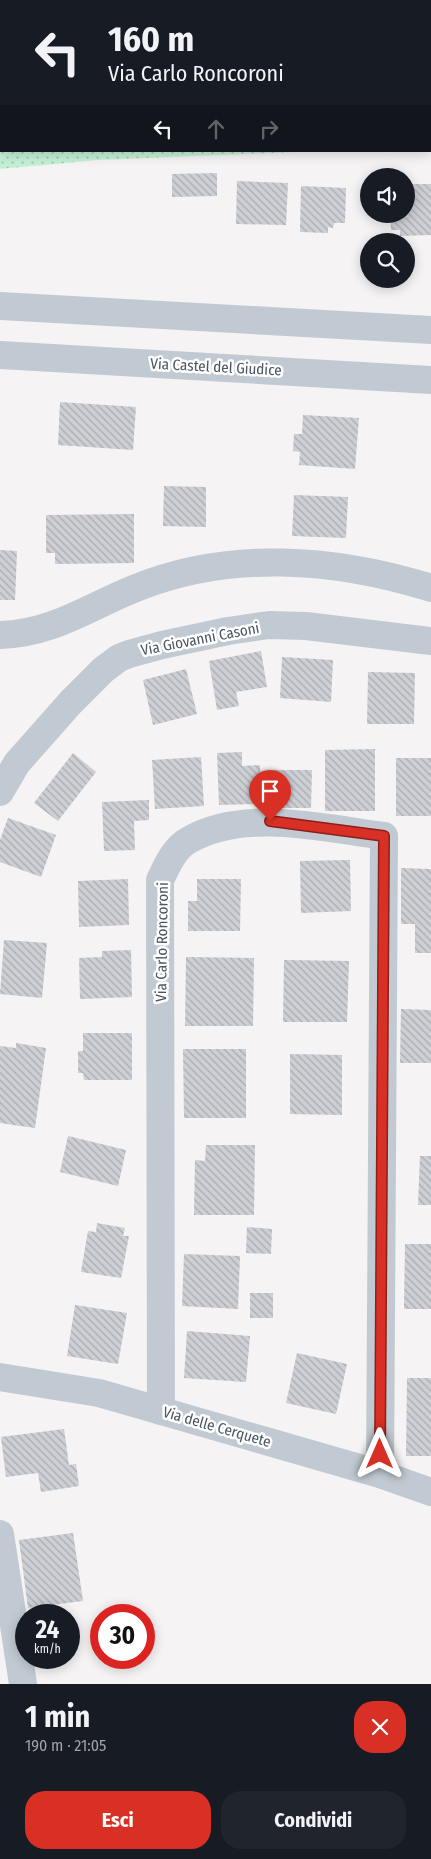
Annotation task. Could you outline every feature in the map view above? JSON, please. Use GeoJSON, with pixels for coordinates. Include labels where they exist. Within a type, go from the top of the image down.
{"type":"FeatureCollection","features":[{"type":"Feature","properties":{"kind":"street"},"geometry":{"type":"LineString","coordinates":[[0,306],[431,330]]}},
{"type":"Feature","properties":{"kind":"street","name":"Via Castel del Giudice"},"geometry":{"type":"LineString","coordinates":[[0,354],[431,380]]}},
{"type":"Feature","properties":{"kind":"street"},"geometry":{"type":"LineString","coordinates":[[0,635],[28,632],[60,623],[132,590],[172,576],[239,563],[290,563],[342,568],[384,575],[431,588]]}},
{"type":"Feature","properties":{"kind":"street","name":"Via Giovanni Casoni"},"geometry":{"type":"LineString","coordinates":[[0,792],[17,763],[71,702],[103,670],[119,658],[129,654],[228,631],[269,626],[306,626],[431,641]]}},
{"type":"Feature","properties":{"kind":"street","name":"Via Carlo Roncoroni"},"geometry":{"type":"LineString","coordinates":[[160,1411],[160,880],[171,858],[187,840],[221,826],[270,821],[384,836],[380,1474]]}},
{"type":"Feature","properties":{"kind":"street","name":"Via delle Cerquete"},"geometry":{"type":"LineString","coordinates":[[0,1377],[99,1394],[380,1474],[431,1492]]}},
{"type":"Feature","properties":{"kind":"street"},"geometry":{"type":"LineString","coordinates":[[0,1534],[23,1684]]}},
{"type":"Feature","properties":{"kind":"green space"},"geometry":{"type":"Polygon","coordinates":[[[0,152],[295,152],[98,160],[0,169],[0,152]]]}},
{"type":"Feature","properties":{"kind":"building"},"geometry":{"type":"Polygon","coordinates":[[[217,173],[217,196],[172,197],[172,174],[217,173]]]}},
{"type":"Feature","properties":{"kind":"building"},"geometry":{"type":"Polygon","coordinates":[[[237,181],[288,183],[286,225],[236,224],[237,181]]]}},
{"type":"Feature","properties":{"kind":"building"},"geometry":{"type":"Polygon","coordinates":[[[415,184],[431,184],[431,235],[415,236],[415,233],[400,233],[400,230],[391,230],[391,223],[415,223],[415,184]]]}},
{"type":"Feature","properties":{"kind":"building"},"geometry":{"type":"Polygon","coordinates":[[[301,186],[346,188],[345,223],[334,223],[333,228],[328,227],[328,233],[300,232],[301,186]]]}},
{"type":"Feature","properties":{"kind":"building"},"geometry":{"type":"Polygon","coordinates":[[[60,402],[136,407],[133,450],[58,445],[60,402]]]}},
{"type":"Feature","properties":{"kind":"building"},"geometry":{"type":"Polygon","coordinates":[[[303,415],[359,418],[355,469],[299,465],[300,452],[293,451],[294,434],[302,434],[303,415]]]}},
{"type":"Feature","properties":{"kind":"building"},"geometry":{"type":"Polygon","coordinates":[[[164,486],[206,487],[206,527],[163,526],[164,486]]]}},
{"type":"Feature","properties":{"kind":"building"},"geometry":{"type":"Polygon","coordinates":[[[294,495],[348,497],[346,538],[292,536],[294,495]]]}},
{"type":"Feature","properties":{"kind":"building"},"geometry":{"type":"Polygon","coordinates":[[[134,514],[134,563],[55,564],[55,553],[46,553],[46,515],[134,514]]]}},
{"type":"Feature","properties":{"kind":"building"},"geometry":{"type":"Polygon","coordinates":[[[0,550],[17,551],[15,600],[0,600],[0,550]]]}},
{"type":"Feature","properties":{"kind":"building"},"geometry":{"type":"Polygon","coordinates":[[[261,651],[267,687],[236,692],[239,706],[217,710],[209,661],[261,651]]]}},
{"type":"Feature","properties":{"kind":"building"},"geometry":{"type":"Polygon","coordinates":[[[282,657],[333,660],[331,702],[280,698],[282,657]]]}},
{"type":"Feature","properties":{"kind":"building"},"geometry":{"type":"Polygon","coordinates":[[[186,669],[197,714],[153,725],[143,680],[186,669]]]}},
{"type":"Feature","properties":{"kind":"building"},"geometry":{"type":"Polygon","coordinates":[[[368,672],[415,673],[414,724],[367,724],[368,672]]]}},
{"type":"Feature","properties":{"kind":"building"},"geometry":{"type":"Polygon","coordinates":[[[375,749],[375,811],[325,811],[325,750],[375,749]]]}},
{"type":"Feature","properties":{"kind":"building"},"geometry":{"type":"Polygon","coordinates":[[[242,752],[242,766],[260,765],[261,804],[219,805],[217,753],[242,752]]]}},
{"type":"Feature","properties":{"kind":"building"},"geometry":{"type":"Polygon","coordinates":[[[73,753],[96,772],[58,821],[34,803],[73,753]]]}},
{"type":"Feature","properties":{"kind":"building"},"geometry":{"type":"Polygon","coordinates":[[[201,757],[204,806],[155,809],[152,760],[201,757]]]}},
{"type":"Feature","properties":{"kind":"building"},"geometry":{"type":"Polygon","coordinates":[[[396,758],[431,758],[431,816],[396,816],[396,758]]]}},
{"type":"Feature","properties":{"kind":"building"},"geometry":{"type":"Polygon","coordinates":[[[271,770],[312,770],[311,808],[270,808],[271,770]]]}},
{"type":"Feature","properties":{"kind":"building"},"geometry":{"type":"Polygon","coordinates":[[[149,800],[149,820],[134,821],[135,850],[104,851],[102,802],[149,800]]]}},
{"type":"Feature","properties":{"kind":"building"},"geometry":{"type":"Polygon","coordinates":[[[8,818],[56,835],[41,877],[0,862],[0,840],[8,818]]]}},
{"type":"Feature","properties":{"kind":"building"},"geometry":{"type":"Polygon","coordinates":[[[350,860],[351,911],[301,913],[300,861],[350,860]]]}},
{"type":"Feature","properties":{"kind":"building"},"geometry":{"type":"Polygon","coordinates":[[[401,868],[431,869],[431,953],[415,953],[415,924],[401,924],[401,868]]]}},
{"type":"Feature","properties":{"kind":"building"},"geometry":{"type":"Polygon","coordinates":[[[128,879],[129,925],[79,927],[78,881],[128,879]]]}},
{"type":"Feature","properties":{"kind":"building"},"geometry":{"type":"Polygon","coordinates":[[[197,879],[241,879],[240,931],[188,931],[188,901],[197,901],[197,879]]]}},
{"type":"Feature","properties":{"kind":"building"},"geometry":{"type":"Polygon","coordinates":[[[4,940],[47,943],[42,998],[0,994],[4,940]]]}},
{"type":"Feature","properties":{"kind":"building"},"geometry":{"type":"Polygon","coordinates":[[[131,950],[132,997],[80,999],[79,958],[102,957],[102,951],[131,950]]]}},
{"type":"Feature","properties":{"kind":"building"},"geometry":{"type":"Polygon","coordinates":[[[186,957],[254,958],[253,1026],[185,1026],[186,957]]]}},
{"type":"Feature","properties":{"kind":"building"},"geometry":{"type":"Polygon","coordinates":[[[284,960],[349,961],[347,1022],[283,1022],[284,960]]]}},
{"type":"Feature","properties":{"kind":"building"},"geometry":{"type":"Polygon","coordinates":[[[401,1009],[431,1010],[431,1063],[400,1063],[401,1009]]]}},
{"type":"Feature","properties":{"kind":"building"},"geometry":{"type":"Polygon","coordinates":[[[83,1033],[132,1033],[132,1080],[84,1080],[83,1073],[78,1073],[78,1051],[83,1051],[83,1033]]]}},
{"type":"Feature","properties":{"kind":"building"},"geometry":{"type":"Polygon","coordinates":[[[16,1043],[46,1048],[35,1128],[0,1123],[0,1046],[16,1048],[16,1043]]]}},
{"type":"Feature","properties":{"kind":"building"},"geometry":{"type":"Polygon","coordinates":[[[183,1049],[246,1049],[246,1118],[184,1118],[183,1049]]]}},
{"type":"Feature","properties":{"kind":"building"},"geometry":{"type":"Polygon","coordinates":[[[290,1054],[342,1055],[342,1115],[290,1114],[290,1054]]]}},
{"type":"Feature","properties":{"kind":"building"},"geometry":{"type":"Polygon","coordinates":[[[68,1136],[126,1150],[118,1186],[60,1172],[68,1136]]]}},
{"type":"Feature","properties":{"kind":"building"},"geometry":{"type":"Polygon","coordinates":[[[206,1145],[255,1145],[254,1215],[194,1215],[195,1160],[205,1161],[206,1145]]]}},
{"type":"Feature","properties":{"kind":"building"},"geometry":{"type":"Polygon","coordinates":[[[420,1156],[431,1156],[431,1205],[418,1205],[420,1156]]]}},
{"type":"Feature","properties":{"kind":"building"},"geometry":{"type":"Polygon","coordinates":[[[97,1223],[125,1228],[123,1236],[129,1236],[121,1278],[81,1272],[88,1231],[96,1232],[97,1223]]]}},
{"type":"Feature","properties":{"kind":"building"},"geometry":{"type":"Polygon","coordinates":[[[247,1227],[272,1229],[271,1254],[246,1253],[247,1227]]]}},
{"type":"Feature","properties":{"kind":"building"},"geometry":{"type":"Polygon","coordinates":[[[405,1244],[431,1244],[431,1309],[404,1309],[405,1244]]]}},
{"type":"Feature","properties":{"kind":"building"},"geometry":{"type":"Polygon","coordinates":[[[184,1254],[240,1256],[238,1309],[182,1306],[184,1254]]]}},
{"type":"Feature","properties":{"kind":"building"},"geometry":{"type":"Polygon","coordinates":[[[250,1293],[273,1293],[273,1318],[250,1318],[250,1293]]]}},
{"type":"Feature","properties":{"kind":"building"},"geometry":{"type":"Polygon","coordinates":[[[75,1305],[127,1313],[118,1364],[67,1356],[75,1305]]]}},
{"type":"Feature","properties":{"kind":"building"},"geometry":{"type":"Polygon","coordinates":[[[187,1331],[250,1336],[246,1382],[184,1378],[187,1331]]]}},
{"type":"Feature","properties":{"kind":"building"},"geometry":{"type":"Polygon","coordinates":[[[297,1353],[347,1364],[336,1414],[286,1403],[297,1353]]]}},
{"type":"Feature","properties":{"kind":"building"},"geometry":{"type":"Polygon","coordinates":[[[407,1378],[431,1378],[431,1456],[406,1456],[407,1378]]]}},
{"type":"Feature","properties":{"kind":"building"},"geometry":{"type":"Polygon","coordinates":[[[64,1429],[69,1465],[76,1464],[79,1486],[41,1492],[38,1473],[6,1477],[1,1437],[64,1429]]]}},
{"type":"Feature","properties":{"kind":"building"},"geometry":{"type":"Polygon","coordinates":[[[73,1533],[83,1601],[59,1604],[27,1604],[19,1540],[73,1533]]]}},
{"type":"Feature","properties":{"kind":"route"},"geometry":{"type":"LineString","coordinates":[[270,821],[384,836],[380,1454]]}}]}
